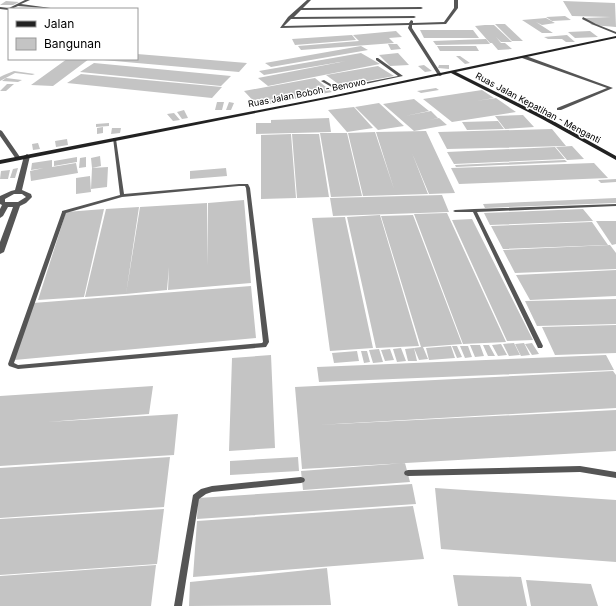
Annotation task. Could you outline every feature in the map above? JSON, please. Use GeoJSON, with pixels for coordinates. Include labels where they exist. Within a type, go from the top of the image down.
{"type":"FeatureCollection","features":[{"type":"Feature","properties":{"kind":"main road","name":"Ruas Jalan Boboh - Benowo"},"geometry":{"type":"LineString","coordinates":[[0,162],[402,83],[616,37]]}},
{"type":"Feature","properties":{"kind":"main road","name":"Ruas Jalan Kepatihan - Menganti"},"geometry":{"type":"LineString","coordinates":[[453,72],[544,118],[616,158]]}},
{"type":"Feature","properties":{"kind":"street"},"geometry":{"type":"LineString","coordinates":[[11,8],[28,0]]}},
{"type":"Feature","properties":{"kind":"street"},"geometry":{"type":"LineString","coordinates":[[309,0],[281,27],[295,28],[447,23],[456,8],[456,0]]}},
{"type":"Feature","properties":{"kind":"street"},"geometry":{"type":"LineString","coordinates":[[409,25],[421,8],[423,0]]}},
{"type":"Feature","properties":{"kind":"street"},"geometry":{"type":"LineString","coordinates":[[18,5],[46,8]]}},
{"type":"Feature","properties":{"kind":"street"},"geometry":{"type":"LineString","coordinates":[[299,9],[380,8],[390,6],[421,8]]}},
{"type":"Feature","properties":{"kind":"street"},"geometry":{"type":"LineString","coordinates":[[289,18],[414,17]]}},
{"type":"Feature","properties":{"kind":"street"},"geometry":{"type":"LineString","coordinates":[[409,25],[440,75]]}},
{"type":"Feature","properties":{"kind":"street"},"geometry":{"type":"LineString","coordinates":[[291,33],[295,28]]}},
{"type":"Feature","properties":{"kind":"street"},"geometry":{"type":"LineString","coordinates":[[524,57],[613,87]]}},
{"type":"Feature","properties":{"kind":"street"},"geometry":{"type":"LineString","coordinates":[[559,109],[613,87]]}},
{"type":"Feature","properties":{"kind":"street"},"geometry":{"type":"LineString","coordinates":[[0,132],[18,158]]}},
{"type":"Feature","properties":{"kind":"street"},"geometry":{"type":"LineString","coordinates":[[18,192],[28,156]]}},
{"type":"Feature","properties":{"kind":"street"},"geometry":{"type":"LineString","coordinates":[[18,192],[27,193],[29,197],[18,204],[5,205],[2,203],[2,198],[9,194],[18,192]]}},
{"type":"Feature","properties":{"kind":"street"},"geometry":{"type":"LineString","coordinates":[[0,252],[18,204]]}},
{"type":"Feature","properties":{"kind":"street"},"geometry":{"type":"LineString","coordinates":[[0,216],[5,205]]}},
{"type":"Feature","properties":{"kind":"lane"},"geometry":{"type":"LineString","coordinates":[[583,18],[591,25],[604,27],[616,33]]}},
{"type":"Feature","properties":{"kind":"lane"},"geometry":{"type":"LineString","coordinates":[[323,80],[337,89],[400,76],[377,59]]}},
{"type":"Feature","properties":{"kind":"lane"},"geometry":{"type":"LineString","coordinates":[[395,78],[402,83]]}},
{"type":"Feature","properties":{"kind":"lane"},"geometry":{"type":"LineString","coordinates":[[114,139],[122,196]]}},
{"type":"Feature","properties":{"kind":"lane"},"geometry":{"type":"LineString","coordinates":[[246,185],[266,342],[264,345],[26,366],[15,366],[11,364],[63,213],[122,196],[246,185]]}},
{"type":"Feature","properties":{"kind":"lane"},"geometry":{"type":"LineString","coordinates":[[455,211],[616,205]]}},
{"type":"Feature","properties":{"kind":"lane"},"geometry":{"type":"LineString","coordinates":[[474,210],[540,346]]}},
{"type":"Feature","properties":{"kind":"lane"},"geometry":{"type":"LineString","coordinates":[[408,473],[580,470],[616,475]]}},
{"type":"Feature","properties":{"kind":"lane"},"geometry":{"type":"LineString","coordinates":[[178,606],[196,497],[204,491],[212,489],[301,480]]}},
{"type":"Feature","properties":{"kind":"building"},"geometry":{"type":"Polygon","coordinates":[[[6,1],[19,2],[13,5],[0,5],[6,1]]]}},
{"type":"Feature","properties":{"kind":"building"},"geometry":{"type":"Polygon","coordinates":[[[563,1],[615,3],[616,27],[592,25],[584,18],[611,17],[572,16],[563,1]]]}},
{"type":"Feature","properties":{"kind":"building"},"geometry":{"type":"Polygon","coordinates":[[[565,16],[571,20],[552,21],[546,17],[565,16]]]}},
{"type":"Feature","properties":{"kind":"building"},"geometry":{"type":"Polygon","coordinates":[[[546,18],[555,23],[542,25],[536,22],[553,33],[542,33],[522,20],[546,18]]]}},
{"type":"Feature","properties":{"kind":"building"},"geometry":{"type":"Polygon","coordinates":[[[495,24],[505,24],[523,41],[512,41],[495,24]]]}},
{"type":"Feature","properties":{"kind":"building"},"geometry":{"type":"Polygon","coordinates":[[[494,25],[512,42],[501,42],[496,37],[501,43],[490,43],[475,26],[494,25]]]}},
{"type":"Feature","properties":{"kind":"building"},"geometry":{"type":"Polygon","coordinates":[[[420,30],[473,30],[479,38],[424,38],[420,30]]]}},
{"type":"Feature","properties":{"kind":"building"},"geometry":{"type":"Polygon","coordinates":[[[396,31],[402,37],[389,38],[394,43],[301,50],[298,46],[359,41],[353,35],[396,31]]]}},
{"type":"Feature","properties":{"kind":"building"},"geometry":{"type":"Polygon","coordinates":[[[590,31],[598,37],[575,38],[568,32],[590,31]]]}},
{"type":"Feature","properties":{"kind":"building"},"geometry":{"type":"Polygon","coordinates":[[[352,35],[356,40],[295,45],[292,39],[352,35]]]}},
{"type":"Feature","properties":{"kind":"building"},"geometry":{"type":"Polygon","coordinates":[[[567,35],[575,42],[566,42],[562,39],[548,39],[544,37],[567,35]]]}},
{"type":"Feature","properties":{"kind":"building"},"geometry":{"type":"Polygon","coordinates":[[[486,39],[490,44],[436,45],[433,41],[486,39]]]}},
{"type":"Feature","properties":{"kind":"building"},"geometry":{"type":"Polygon","coordinates":[[[492,43],[505,43],[512,49],[498,50],[492,43]]]}},
{"type":"Feature","properties":{"kind":"building"},"geometry":{"type":"Polygon","coordinates":[[[388,44],[397,44],[401,49],[391,50],[388,44]]]}},
{"type":"Feature","properties":{"kind":"building"},"geometry":{"type":"Polygon","coordinates":[[[361,46],[368,50],[271,67],[265,63],[361,46]]]}},
{"type":"Feature","properties":{"kind":"building"},"geometry":{"type":"Polygon","coordinates":[[[437,46],[476,46],[479,51],[440,51],[437,46]]]}},
{"type":"Feature","properties":{"kind":"building"},"geometry":{"type":"Polygon","coordinates":[[[361,53],[380,64],[268,86],[258,78],[346,61],[264,75],[259,71],[361,53]]]}},
{"type":"Feature","properties":{"kind":"building"},"geometry":{"type":"Polygon","coordinates":[[[398,53],[409,65],[390,66],[379,55],[398,53]]]}},
{"type":"Feature","properties":{"kind":"building"},"geometry":{"type":"Polygon","coordinates":[[[138,54],[247,63],[239,72],[103,60],[138,60],[138,54]]]}},
{"type":"Feature","properties":{"kind":"building"},"geometry":{"type":"Polygon","coordinates":[[[456,56],[460,56],[470,63],[465,64],[456,56]]]}},
{"type":"Feature","properties":{"kind":"building"},"geometry":{"type":"Polygon","coordinates":[[[66,60],[88,60],[53,86],[31,85],[66,60]]]}},
{"type":"Feature","properties":{"kind":"building"},"geometry":{"type":"Polygon","coordinates":[[[94,63],[231,76],[221,86],[80,72],[94,63]]]}},
{"type":"Feature","properties":{"kind":"building"},"geometry":{"type":"Polygon","coordinates":[[[424,65],[432,71],[425,72],[418,66],[424,65]]]}},
{"type":"Feature","properties":{"kind":"building"},"geometry":{"type":"Polygon","coordinates":[[[439,65],[449,65],[449,69],[438,68],[439,65]]]}},
{"type":"Feature","properties":{"kind":"building"},"geometry":{"type":"Polygon","coordinates":[[[378,66],[394,76],[341,86],[326,75],[378,66]]]}},
{"type":"Feature","properties":{"kind":"building"},"geometry":{"type":"Polygon","coordinates":[[[14,71],[35,74],[15,73],[0,81],[0,77],[14,71]]]}},
{"type":"Feature","properties":{"kind":"building"},"geometry":{"type":"Polygon","coordinates":[[[81,74],[222,87],[212,98],[67,83],[81,74]]]}},
{"type":"Feature","properties":{"kind":"building"},"geometry":{"type":"Polygon","coordinates":[[[6,78],[22,80],[18,82],[2,81],[6,78]]]}},
{"type":"Feature","properties":{"kind":"building"},"geometry":{"type":"Polygon","coordinates":[[[315,78],[332,92],[258,106],[244,91],[315,78]]]}},
{"type":"Feature","properties":{"kind":"building"},"geometry":{"type":"Polygon","coordinates":[[[7,84],[14,84],[6,91],[0,91],[7,84]]]}},
{"type":"Feature","properties":{"kind":"building"},"geometry":{"type":"Polygon","coordinates":[[[436,88],[439,90],[421,93],[417,91],[436,88]]]}},
{"type":"Feature","properties":{"kind":"building"},"geometry":{"type":"Polygon","coordinates":[[[482,90],[494,98],[476,101],[496,98],[516,112],[452,122],[423,99],[482,90]]]}},
{"type":"Feature","properties":{"kind":"building"},"geometry":{"type":"Polygon","coordinates":[[[414,99],[429,111],[405,116],[431,111],[438,118],[429,120],[439,118],[447,125],[414,131],[383,104],[414,99]]]}},
{"type":"Feature","properties":{"kind":"building"},"geometry":{"type":"Polygon","coordinates":[[[217,102],[224,102],[222,110],[215,110],[217,102]]]}},
{"type":"Feature","properties":{"kind":"building"},"geometry":{"type":"Polygon","coordinates":[[[229,102],[234,103],[231,110],[226,110],[229,102]]]}},
{"type":"Feature","properties":{"kind":"building"},"geometry":{"type":"Polygon","coordinates":[[[379,103],[404,126],[378,130],[355,107],[379,103]]]}},
{"type":"Feature","properties":{"kind":"building"},"geometry":{"type":"Polygon","coordinates":[[[354,107],[373,128],[347,132],[328,110],[354,107]]]}},
{"type":"Feature","properties":{"kind":"building"},"geometry":{"type":"Polygon","coordinates":[[[184,110],[188,118],[182,119],[177,112],[184,110]]]}},
{"type":"Feature","properties":{"kind":"building"},"geometry":{"type":"Polygon","coordinates":[[[174,113],[180,120],[173,121],[167,114],[174,113]]]}},
{"type":"Feature","properties":{"kind":"building"},"geometry":{"type":"Polygon","coordinates":[[[523,115],[534,127],[505,129],[495,116],[523,115]]]}},
{"type":"Feature","properties":{"kind":"building"},"geometry":{"type":"Polygon","coordinates":[[[329,118],[331,132],[256,134],[256,123],[271,123],[271,120],[329,118]]]}},
{"type":"Feature","properties":{"kind":"building"},"geometry":{"type":"Polygon","coordinates":[[[498,121],[504,129],[467,130],[462,122],[498,121]]]}},
{"type":"Feature","properties":{"kind":"building"},"geometry":{"type":"Polygon","coordinates":[[[109,123],[109,126],[96,127],[96,124],[109,123]]]}},
{"type":"Feature","properties":{"kind":"building"},"geometry":{"type":"Polygon","coordinates":[[[103,127],[103,133],[97,134],[97,128],[103,127]]]}},
{"type":"Feature","properties":{"kind":"building"},"geometry":{"type":"Polygon","coordinates":[[[112,128],[121,128],[120,133],[111,134],[112,128]]]}},
{"type":"Feature","properties":{"kind":"building"},"geometry":{"type":"Polygon","coordinates":[[[552,129],[566,146],[447,149],[438,132],[552,129]]]}},
{"type":"Feature","properties":{"kind":"building"},"geometry":{"type":"Polygon","coordinates":[[[426,131],[455,193],[429,194],[412,153],[428,194],[363,196],[348,133],[375,132],[394,189],[376,132],[426,131]]]}},
{"type":"Feature","properties":{"kind":"building"},"geometry":{"type":"Polygon","coordinates":[[[320,133],[347,133],[362,196],[331,197],[320,133]]]}},
{"type":"Feature","properties":{"kind":"building"},"geometry":{"type":"Polygon","coordinates":[[[291,134],[296,198],[261,199],[261,135],[291,134]]]}},
{"type":"Feature","properties":{"kind":"building"},"geometry":{"type":"Polygon","coordinates":[[[292,134],[319,134],[329,197],[297,198],[292,134]]]}},
{"type":"Feature","properties":{"kind":"building"},"geometry":{"type":"Polygon","coordinates":[[[67,139],[68,145],[56,147],[55,141],[67,139]]]}},
{"type":"Feature","properties":{"kind":"building"},"geometry":{"type":"Polygon","coordinates":[[[38,143],[40,149],[33,150],[32,144],[38,143]]]}},
{"type":"Feature","properties":{"kind":"building"},"geometry":{"type":"Polygon","coordinates":[[[572,146],[584,159],[567,160],[556,147],[572,146]]]}},
{"type":"Feature","properties":{"kind":"building"},"geometry":{"type":"Polygon","coordinates":[[[555,147],[565,159],[454,164],[447,152],[555,147]]]}},
{"type":"Feature","properties":{"kind":"building"},"geometry":{"type":"Polygon","coordinates":[[[100,156],[101,166],[92,168],[91,158],[100,156]]]}},
{"type":"Feature","properties":{"kind":"building"},"geometry":{"type":"Polygon","coordinates":[[[77,157],[77,162],[54,166],[54,161],[77,157]]]}},
{"type":"Feature","properties":{"kind":"building"},"geometry":{"type":"Polygon","coordinates":[[[86,157],[86,167],[79,168],[80,158],[86,157]]]}},
{"type":"Feature","properties":{"kind":"building"},"geometry":{"type":"Polygon","coordinates":[[[52,160],[52,167],[76,163],[78,173],[31,181],[30,171],[44,168],[31,170],[32,163],[52,160]]]}},
{"type":"Feature","properties":{"kind":"building"},"geometry":{"type":"Polygon","coordinates":[[[565,160],[567,162],[456,167],[455,165],[565,160]]]}},
{"type":"Feature","properties":{"kind":"building"},"geometry":{"type":"Polygon","coordinates":[[[594,163],[608,178],[459,184],[451,168],[594,163]]]}},
{"type":"Feature","properties":{"kind":"building"},"geometry":{"type":"Polygon","coordinates":[[[108,167],[107,187],[91,189],[92,168],[108,167]]]}},
{"type":"Feature","properties":{"kind":"building"},"geometry":{"type":"Polygon","coordinates":[[[18,168],[15,178],[10,178],[13,169],[18,168]]]}},
{"type":"Feature","properties":{"kind":"building"},"geometry":{"type":"Polygon","coordinates":[[[226,168],[227,176],[190,179],[190,171],[226,168]]]}},
{"type":"Feature","properties":{"kind":"building"},"geometry":{"type":"Polygon","coordinates":[[[10,170],[8,179],[0,179],[1,171],[10,170]]]}},
{"type":"Feature","properties":{"kind":"building"},"geometry":{"type":"Polygon","coordinates":[[[90,176],[91,192],[76,194],[76,178],[90,176]]]}},
{"type":"Feature","properties":{"kind":"building"},"geometry":{"type":"Polygon","coordinates":[[[616,179],[616,182],[601,183],[598,180],[616,179]]]}},
{"type":"Feature","properties":{"kind":"building"},"geometry":{"type":"Polygon","coordinates":[[[442,195],[449,212],[333,216],[330,198],[442,195]]]}},
{"type":"Feature","properties":{"kind":"building"},"geometry":{"type":"Polygon","coordinates":[[[616,198],[616,203],[485,208],[483,204],[616,198]]]}},
{"type":"Feature","properties":{"kind":"building"},"geometry":{"type":"Polygon","coordinates":[[[244,200],[251,283],[168,290],[169,267],[167,290],[126,294],[140,207],[207,203],[208,266],[208,203],[244,200]]]}},
{"type":"Feature","properties":{"kind":"building"},"geometry":{"type":"Polygon","coordinates":[[[139,207],[126,294],[85,297],[106,209],[139,207]]]}},
{"type":"Feature","properties":{"kind":"building"},"geometry":{"type":"Polygon","coordinates":[[[104,209],[84,297],[38,300],[66,212],[104,209]]]}},
{"type":"Feature","properties":{"kind":"building"},"geometry":{"type":"Polygon","coordinates":[[[583,209],[593,221],[490,225],[484,213],[583,209]]]}},
{"type":"Feature","properties":{"kind":"building"},"geometry":{"type":"Polygon","coordinates":[[[447,213],[506,342],[463,344],[414,214],[447,213]]]}},
{"type":"Feature","properties":{"kind":"building"},"geometry":{"type":"Polygon","coordinates":[[[380,215],[419,346],[376,348],[347,217],[380,215]]]}},
{"type":"Feature","properties":{"kind":"building"},"geometry":{"type":"Polygon","coordinates":[[[413,215],[462,344],[423,347],[428,359],[419,360],[414,348],[421,347],[381,216],[413,215]]]}},
{"type":"Feature","properties":{"kind":"building"},"geometry":{"type":"Polygon","coordinates":[[[345,217],[373,348],[330,351],[312,218],[345,217]]]}},
{"type":"Feature","properties":{"kind":"building"},"geometry":{"type":"Polygon","coordinates":[[[472,219],[533,340],[507,341],[452,220],[472,219]]]}},
{"type":"Feature","properties":{"kind":"building"},"geometry":{"type":"Polygon","coordinates":[[[596,221],[616,221],[616,244],[612,245],[596,221]]]}},
{"type":"Feature","properties":{"kind":"building"},"geometry":{"type":"Polygon","coordinates":[[[592,222],[608,245],[503,249],[491,226],[592,222]]]}},
{"type":"Feature","properties":{"kind":"building"},"geometry":{"type":"Polygon","coordinates":[[[610,245],[616,253],[616,269],[515,273],[503,250],[610,245]]]}},
{"type":"Feature","properties":{"kind":"building"},"geometry":{"type":"Polygon","coordinates":[[[616,270],[616,296],[530,300],[516,275],[616,270]]]}},
{"type":"Feature","properties":{"kind":"building"},"geometry":{"type":"Polygon","coordinates":[[[251,286],[256,338],[14,360],[33,303],[251,286]]]}},
{"type":"Feature","properties":{"kind":"building"},"geometry":{"type":"Polygon","coordinates":[[[616,299],[616,324],[537,326],[525,301],[616,299]]]}},
{"type":"Feature","properties":{"kind":"building"},"geometry":{"type":"Polygon","coordinates":[[[616,325],[616,353],[555,355],[542,327],[616,325]]]}},
{"type":"Feature","properties":{"kind":"building"},"geometry":{"type":"Polygon","coordinates":[[[514,343],[520,355],[509,356],[503,344],[514,343]]]}},
{"type":"Feature","properties":{"kind":"building"},"geometry":{"type":"Polygon","coordinates":[[[524,343],[530,355],[521,356],[515,344],[524,343]]]}},
{"type":"Feature","properties":{"kind":"building"},"geometry":{"type":"Polygon","coordinates":[[[532,343],[539,354],[532,355],[525,344],[532,343]]]}},
{"type":"Feature","properties":{"kind":"building"},"geometry":{"type":"Polygon","coordinates":[[[501,344],[507,355],[498,356],[492,345],[501,344]]]}},
{"type":"Feature","properties":{"kind":"building"},"geometry":{"type":"Polygon","coordinates":[[[470,345],[480,345],[484,356],[475,357],[470,345]]]}},
{"type":"Feature","properties":{"kind":"building"},"geometry":{"type":"Polygon","coordinates":[[[483,345],[489,345],[495,356],[488,356],[483,345]]]}},
{"type":"Feature","properties":{"kind":"building"},"geometry":{"type":"Polygon","coordinates":[[[451,346],[455,358],[429,360],[426,348],[451,346]]]}},
{"type":"Feature","properties":{"kind":"building"},"geometry":{"type":"Polygon","coordinates":[[[452,346],[457,346],[462,357],[457,358],[452,346]]]}},
{"type":"Feature","properties":{"kind":"building"},"geometry":{"type":"Polygon","coordinates":[[[460,346],[468,346],[472,357],[465,358],[460,346]]]}},
{"type":"Feature","properties":{"kind":"building"},"geometry":{"type":"Polygon","coordinates":[[[401,348],[406,361],[397,362],[393,349],[401,348]]]}},
{"type":"Feature","properties":{"kind":"building"},"geometry":{"type":"Polygon","coordinates":[[[414,348],[417,361],[408,361],[405,349],[414,348]]]}},
{"type":"Feature","properties":{"kind":"building"},"geometry":{"type":"Polygon","coordinates":[[[379,349],[383,362],[373,363],[369,350],[379,349]]]}},
{"type":"Feature","properties":{"kind":"building"},"geometry":{"type":"Polygon","coordinates":[[[390,349],[394,360],[385,361],[381,350],[390,349]]]}},
{"type":"Feature","properties":{"kind":"building"},"geometry":{"type":"Polygon","coordinates":[[[357,351],[359,361],[334,363],[332,353],[357,351]]]}},
{"type":"Feature","properties":{"kind":"building"},"geometry":{"type":"Polygon","coordinates":[[[361,351],[367,351],[370,362],[364,363],[361,351]]]}},
{"type":"Feature","properties":{"kind":"building"},"geometry":{"type":"Polygon","coordinates":[[[271,355],[275,448],[229,451],[232,358],[271,355]]]}},
{"type":"Feature","properties":{"kind":"building"},"geometry":{"type":"Polygon","coordinates":[[[606,355],[614,370],[319,382],[317,367],[606,355]]]}},
{"type":"Feature","properties":{"kind":"building"},"geometry":{"type":"Polygon","coordinates":[[[613,371],[616,375],[616,408],[317,425],[616,410],[616,451],[302,469],[295,387],[613,371]]]}},
{"type":"Feature","properties":{"kind":"building"},"geometry":{"type":"Polygon","coordinates":[[[153,386],[149,414],[47,422],[178,414],[174,455],[0,466],[0,396],[153,386]]]}},
{"type":"Feature","properties":{"kind":"building"},"geometry":{"type":"Polygon","coordinates":[[[170,457],[164,507],[0,518],[0,468],[170,457]]]}},
{"type":"Feature","properties":{"kind":"building"},"geometry":{"type":"Polygon","coordinates":[[[298,457],[299,471],[230,475],[230,461],[298,457]]]}},
{"type":"Feature","properties":{"kind":"building"},"geometry":{"type":"Polygon","coordinates":[[[405,463],[410,482],[303,490],[301,471],[405,463]]]}},
{"type":"Feature","properties":{"kind":"building"},"geometry":{"type":"Polygon","coordinates":[[[412,484],[416,504],[197,519],[198,498],[412,484]]]}},
{"type":"Feature","properties":{"kind":"building"},"geometry":{"type":"Polygon","coordinates":[[[435,488],[616,500],[616,562],[441,549],[435,488]]]}},
{"type":"Feature","properties":{"kind":"building"},"geometry":{"type":"Polygon","coordinates":[[[413,506],[424,559],[193,577],[197,521],[413,506]]]}},
{"type":"Feature","properties":{"kind":"building"},"geometry":{"type":"Polygon","coordinates":[[[164,509],[157,564],[0,575],[0,519],[164,509]]]}},
{"type":"Feature","properties":{"kind":"building"},"geometry":{"type":"Polygon","coordinates":[[[156,565],[151,606],[0,606],[0,576],[156,565]]]}},
{"type":"Feature","properties":{"kind":"building"},"geometry":{"type":"Polygon","coordinates":[[[327,568],[331,605],[189,606],[190,582],[327,568]]]}},
{"type":"Feature","properties":{"kind":"building"},"geometry":{"type":"Polygon","coordinates":[[[453,575],[521,577],[527,606],[458,606],[453,575]]]}},
{"type":"Feature","properties":{"kind":"building"},"geometry":{"type":"Polygon","coordinates":[[[526,580],[591,584],[598,606],[531,606],[526,580]]]}}]}
